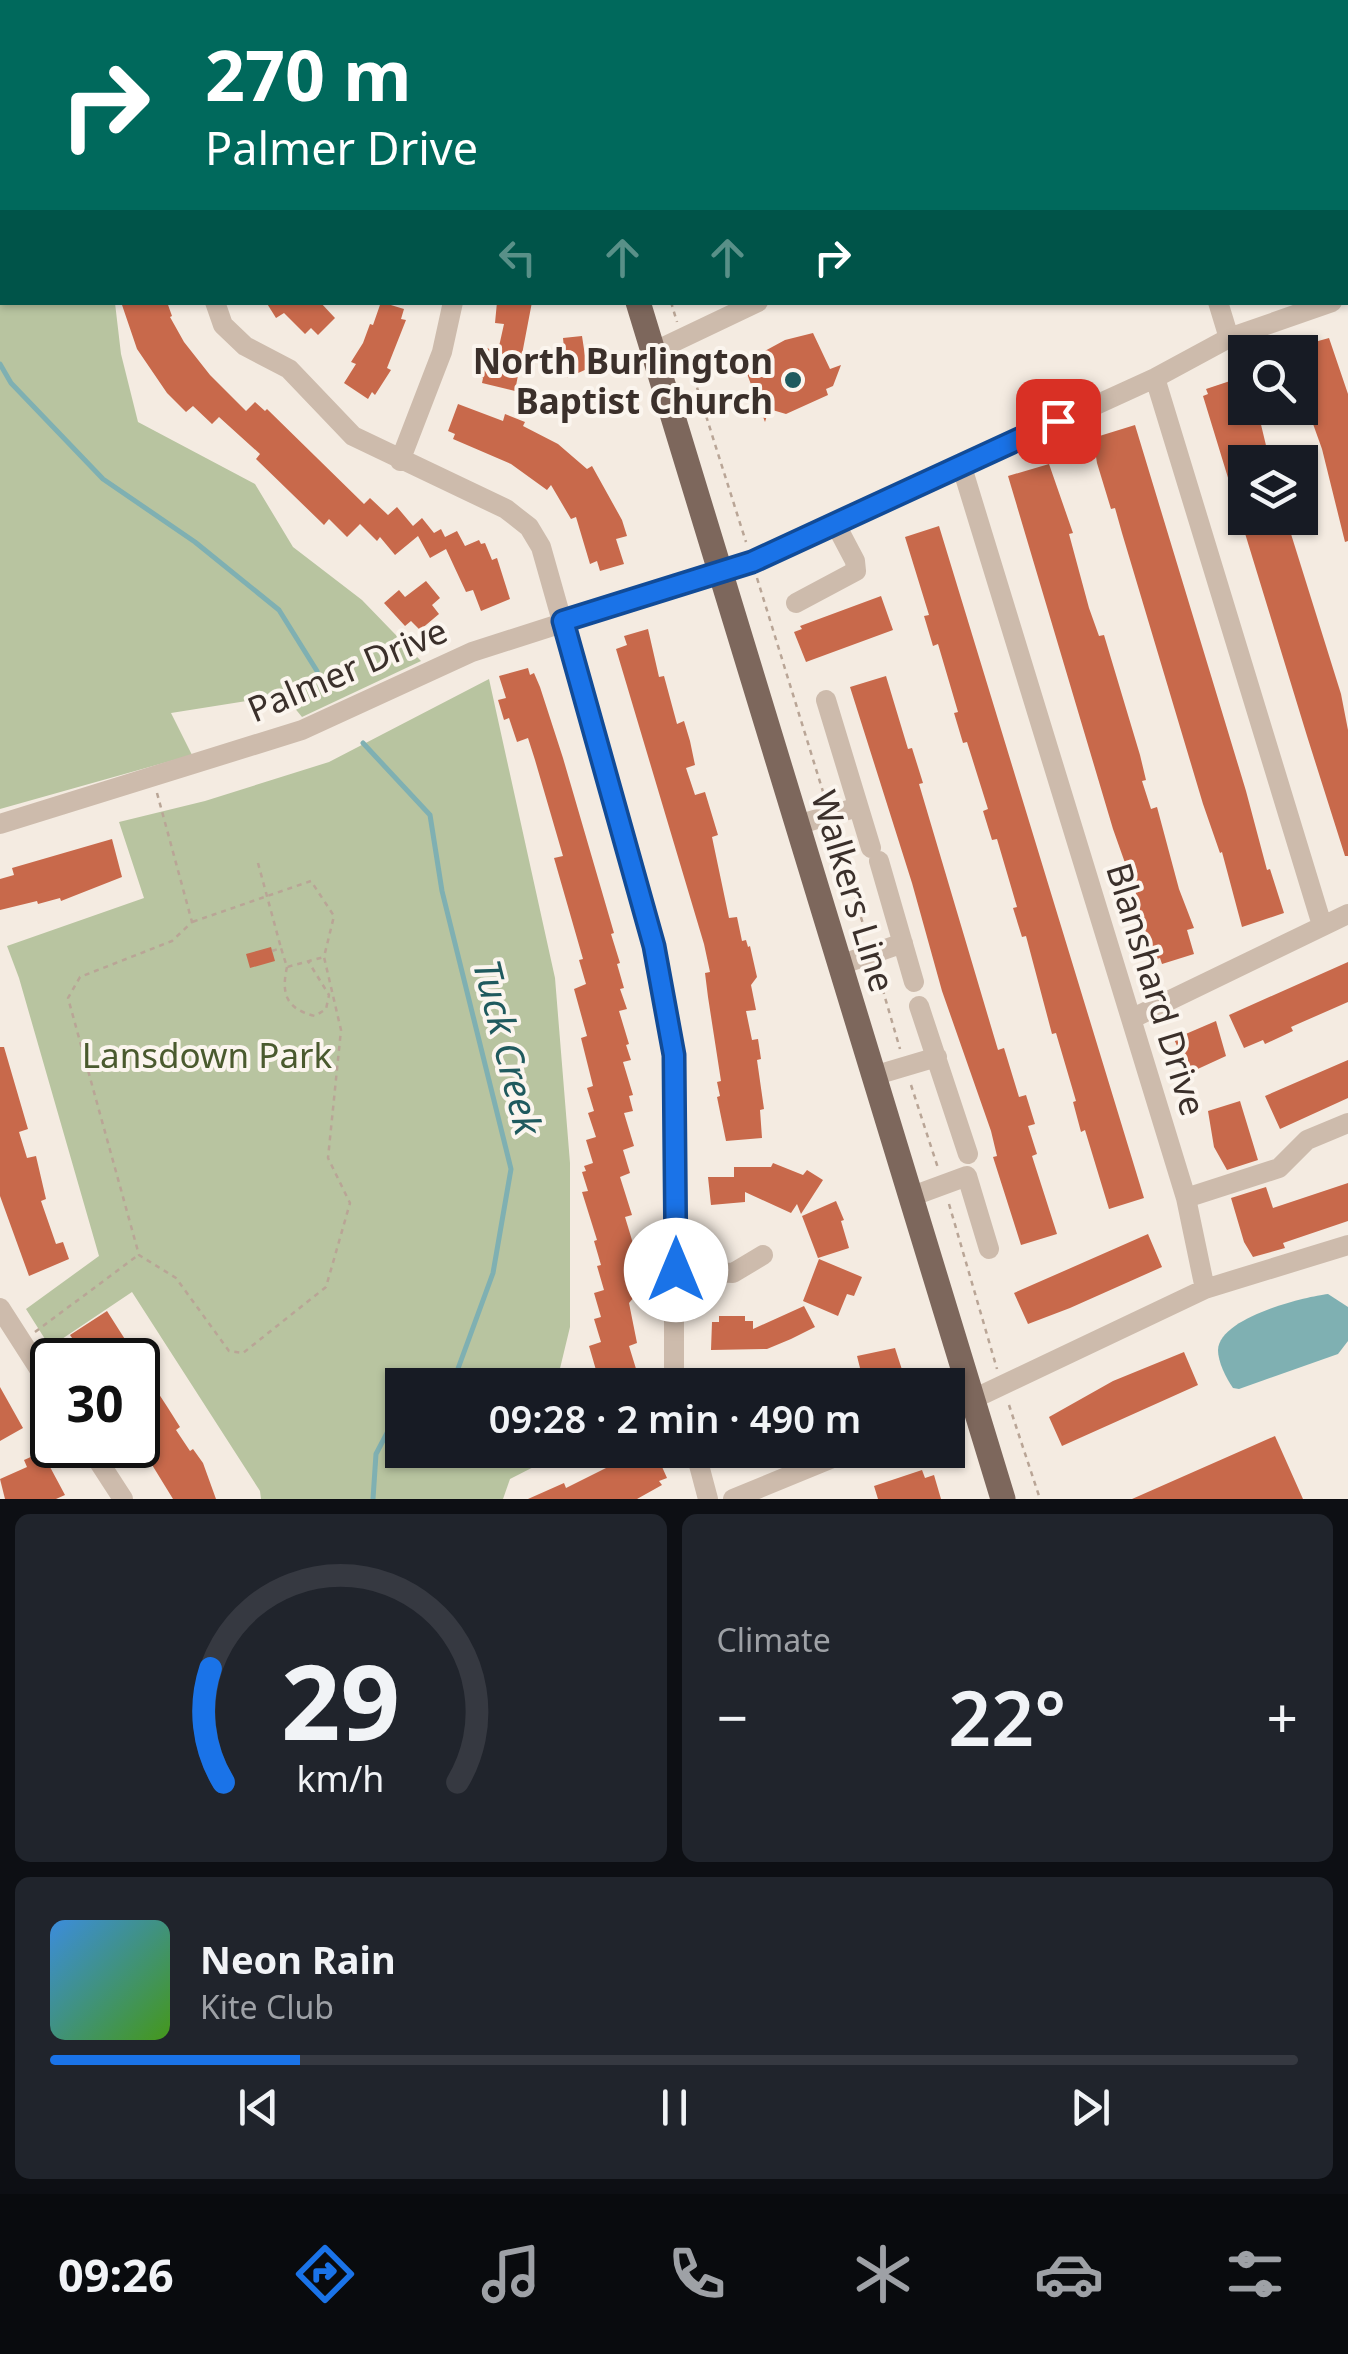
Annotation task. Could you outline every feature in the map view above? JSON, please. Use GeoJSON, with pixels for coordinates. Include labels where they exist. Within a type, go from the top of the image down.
{"type":"FeatureCollection","features":[{"type":"Feature","properties":{"kind":"main road","name":"Walkers Line"},"geometry":{"type":"LineString","coordinates":[[639,305],[910,1198],[951,1368]]}},
{"type":"Feature","properties":{"kind":"main road","name":"Walkers Line"},"geometry":{"type":"LineString","coordinates":[[965,1417],[1003,1499]]}},
{"type":"Feature","properties":{"kind":"street"},"geometry":{"type":"LineString","coordinates":[[216,305],[223,325],[245,346],[289,370],[353,436],[506,509],[528,526],[541,547],[654,946],[674,1055],[674,1368]]}},
{"type":"Feature","properties":{"kind":"street"},"geometry":{"type":"LineString","coordinates":[[400,460],[442,352],[453,305]]}},
{"type":"Feature","properties":{"kind":"street"},"geometry":{"type":"LineString","coordinates":[[653,352],[752,305]]}},
{"type":"Feature","properties":{"kind":"street"},"geometry":{"type":"LineString","coordinates":[[1219,305],[1228,335]]}},
{"type":"Feature","properties":{"kind":"street","name":"Palmer Drive"},"geometry":{"type":"LineString","coordinates":[[1238,335],[1323,305]]}},
{"type":"Feature","properties":{"kind":"street","name":"Palmer Drive"},"geometry":{"type":"LineString","coordinates":[[0,824],[302,730],[472,652],[752,562],[1155,378],[1228,339]]}},
{"type":"Feature","properties":{"kind":"street"},"geometry":{"type":"LineString","coordinates":[[1155,378],[1322,925]]}},
{"type":"Feature","properties":{"kind":"street","name":"Blanshard Drive"},"geometry":{"type":"LineString","coordinates":[[961,464],[1133,1018],[1186,1198],[1205,1289]]}},
{"type":"Feature","properties":{"kind":"street"},"geometry":{"type":"LineString","coordinates":[[796,603],[856,571],[855,561],[836,525]]}},
{"type":"Feature","properties":{"kind":"street"},"geometry":{"type":"LineString","coordinates":[[826,700],[914,982]]}},
{"type":"Feature","properties":{"kind":"street"},"geometry":{"type":"LineString","coordinates":[[797,825],[858,807]]}},
{"type":"Feature","properties":{"kind":"street"},"geometry":{"type":"LineString","coordinates":[[1133,1018],[1348,914]]}},
{"type":"Feature","properties":{"kind":"street"},"geometry":{"type":"LineString","coordinates":[[840,965],[903,943]]}},
{"type":"Feature","properties":{"kind":"street"},"geometry":{"type":"LineString","coordinates":[[920,1006],[968,1154]]}},
{"type":"Feature","properties":{"kind":"street"},"geometry":{"type":"LineString","coordinates":[[873,1076],[937,1058]]}},
{"type":"Feature","properties":{"kind":"street"},"geometry":{"type":"LineString","coordinates":[[1186,1198],[1279,1168],[1307,1140],[1348,1123]]}},
{"type":"Feature","properties":{"kind":"street"},"geometry":{"type":"LineString","coordinates":[[910,1198],[967,1176],[989,1249]]}},
{"type":"Feature","properties":{"kind":"street"},"geometry":{"type":"LineString","coordinates":[[965,1404],[1205,1289],[1348,1245]]}},
{"type":"Feature","properties":{"kind":"street"},"geometry":{"type":"LineString","coordinates":[[676,1270],[733,1273],[763,1254]]}},
{"type":"Feature","properties":{"kind":"street"},"geometry":{"type":"LineString","coordinates":[[0,1308],[30,1355]]}},
{"type":"Feature","properties":{"kind":"street"},"geometry":{"type":"LineString","coordinates":[[103,1468],[124,1499]]}},
{"type":"Feature","properties":{"kind":"street"},"geometry":{"type":"LineString","coordinates":[[700,1468],[708,1499]]}},
{"type":"Feature","properties":{"kind":"street"},"geometry":{"type":"LineString","coordinates":[[733,1499],[808,1468]]}},
{"type":"Feature","properties":{"kind":"path"},"geometry":{"type":"LineString","coordinates":[[672,305],[944,1185],[1002,1386],[1040,1499]]}},
{"type":"Feature","properties":{"kind":"path"},"geometry":{"type":"LineString","coordinates":[[152,777],[192,922]]}},
{"type":"Feature","properties":{"kind":"path"},"geometry":{"type":"LineString","coordinates":[[258,863],[286,967],[282,988],[285,1000],[302,1013],[315,1016],[326,1009],[329,995],[308,962]]}},
{"type":"Feature","properties":{"kind":"path"},"geometry":{"type":"LineString","coordinates":[[311,882],[334,916],[324,957],[340,1030],[328,1158],[350,1203],[326,1287],[244,1353],[229,1351],[176,1278],[140,1255],[68,998],[80,977],[172,941],[192,922],[267,894],[311,882]]}},
{"type":"Feature","properties":{"kind":"path"},"geometry":{"type":"LineString","coordinates":[[272,951],[281,948]]}},
{"type":"Feature","properties":{"kind":"path"},"geometry":{"type":"LineString","coordinates":[[286,967],[324,957]]}},
{"type":"Feature","properties":{"kind":"path"},"geometry":{"type":"LineString","coordinates":[[22,1342],[140,1255]]}},
{"type":"Feature","properties":{"kind":"green space"},"geometry":{"type":"Polygon","coordinates":[[[0,305],[115,305],[121,354],[138,422],[255,484],[293,547],[362,600],[421,661],[302,717],[284,695],[171,713],[192,755],[0,809],[0,305]]]}},
{"type":"Feature","properties":{"kind":"green space","name":"Lansdown Park"},"geometry":{"type":"Polygon","coordinates":[[[489,679],[555,978],[570,1163],[570,1327],[560,1368],[385,1368],[385,1468],[532,1468],[510,1479],[503,1499],[261,1499],[260,1491],[132,1292],[63,1338],[44,1338],[26,1309],[99,1256],[7,946],[144,898],[119,822],[205,801],[329,762],[489,679]]]}},
{"type":"Feature","properties":{"kind":"water"},"geometry":{"type":"Polygon","coordinates":[[[1328,1294],[1348,1307],[1348,1341],[1338,1354],[1233,1388],[1218,1350],[1232,1328],[1264,1311],[1328,1294]]]}},
{"type":"Feature","properties":{"kind":"building"},"geometry":{"type":"Polygon","coordinates":[[[122,305],[168,305],[184,342],[246,411],[255,402],[267,409],[364,504],[370,498],[388,515],[397,507],[413,526],[422,518],[434,533],[441,529],[445,537],[457,531],[465,546],[479,540],[485,543],[492,560],[497,558],[510,599],[481,611],[473,590],[466,592],[446,549],[430,558],[418,536],[395,555],[380,537],[377,541],[360,524],[347,537],[329,519],[324,525],[256,459],[260,454],[219,417],[212,424],[193,406],[186,412],[167,393],[137,349],[122,305]]]}},
{"type":"Feature","properties":{"kind":"building"},"geometry":{"type":"Polygon","coordinates":[[[268,305],[323,305],[335,318],[318,335],[311,328],[305,334],[284,313],[276,318],[268,305]]]}},
{"type":"Feature","properties":{"kind":"building"},"geometry":{"type":"Polygon","coordinates":[[[380,305],[404,309],[401,319],[406,320],[387,368],[391,370],[368,399],[344,383],[356,364],[351,362],[370,324],[373,325],[380,305]]]}},
{"type":"Feature","properties":{"kind":"building"},"geometry":{"type":"Polygon","coordinates":[[[497,305],[531,305],[515,391],[482,383],[483,378],[479,377],[486,348],[498,351],[504,324],[495,323],[497,305]]]}},
{"type":"Feature","properties":{"kind":"building","name":"North Burlington Baptist Church"},"geometry":{"type":"Polygon","coordinates":[[[813,333],[830,369],[841,365],[833,386],[826,389],[828,395],[786,414],[769,409],[765,422],[743,363],[785,340],[813,333]]]}},
{"type":"Feature","properties":{"kind":"building"},"geometry":{"type":"Polygon","coordinates":[[[582,336],[587,369],[567,378],[563,338],[582,336]]]}},
{"type":"Feature","properties":{"kind":"building"},"geometry":{"type":"Polygon","coordinates":[[[1329,338],[1348,394],[1345,542],[1313,425],[1318,425],[1318,341],[1329,338]]]}},
{"type":"Feature","properties":{"kind":"building"},"geometry":{"type":"Polygon","coordinates":[[[1228,382],[1228,425],[1261,425],[1266,445],[1228,445],[1228,478],[1203,396],[1208,394],[1206,389],[1228,382]]]}},
{"type":"Feature","properties":{"kind":"building"},"geometry":{"type":"Polygon","coordinates":[[[458,404],[503,421],[505,414],[525,422],[523,426],[558,444],[587,469],[592,466],[622,520],[627,536],[616,539],[624,564],[600,571],[597,561],[590,564],[576,517],[571,519],[551,485],[547,490],[511,464],[453,439],[455,434],[448,431],[458,404]]]}},
{"type":"Feature","properties":{"kind":"building"},"geometry":{"type":"Polygon","coordinates":[[[1135,425],[1267,870],[1270,869],[1284,913],[1242,927],[1115,508],[1111,509],[1097,463],[1093,438],[1135,425]]]}},
{"type":"Feature","properties":{"kind":"building"},"geometry":{"type":"Polygon","coordinates":[[[1049,464],[1073,533],[1069,534],[1089,608],[1099,636],[1104,635],[1140,755],[1146,780],[1142,781],[1151,809],[1157,807],[1194,928],[1187,930],[1194,954],[1162,964],[1160,958],[1154,960],[1148,942],[1008,476],[1049,464]]]}},
{"type":"Feature","properties":{"kind":"building"},"geometry":{"type":"Polygon","coordinates":[[[939,526],[1144,1198],[1109,1209],[1085,1130],[1081,1132],[1073,1102],[1076,1101],[1056,1033],[1052,1034],[1026,936],[1022,937],[1013,908],[1017,907],[997,839],[992,840],[983,811],[988,809],[967,742],[963,743],[938,644],[933,646],[924,616],[929,615],[905,537],[939,526]]]}},
{"type":"Feature","properties":{"kind":"building"},"geometry":{"type":"Polygon","coordinates":[[[1246,535],[1291,535],[1341,694],[1348,730],[1348,856],[1246,535]]]}},
{"type":"Feature","properties":{"kind":"building"},"geometry":{"type":"Polygon","coordinates":[[[426,581],[440,598],[432,605],[439,614],[420,630],[411,621],[405,626],[384,603],[399,590],[405,597],[426,581]]]}},
{"type":"Feature","properties":{"kind":"building"},"geometry":{"type":"Polygon","coordinates":[[[881,596],[893,630],[806,662],[794,632],[802,629],[800,626],[881,596]]]}},
{"type":"Feature","properties":{"kind":"building"},"geometry":{"type":"Polygon","coordinates":[[[648,629],[659,677],[664,676],[677,724],[684,721],[690,741],[695,765],[686,768],[695,795],[705,792],[718,835],[712,837],[729,918],[737,917],[742,941],[750,946],[757,977],[751,985],[756,1010],[746,1011],[752,1040],[758,1039],[761,1059],[757,1060],[764,1109],[760,1110],[762,1138],[726,1141],[717,1097],[717,1082],[721,1081],[704,944],[616,649],[627,645],[624,636],[648,629]]]}},
{"type":"Feature","properties":{"kind":"building"},"geometry":{"type":"Polygon","coordinates":[[[528,668],[540,687],[620,963],[617,964],[624,988],[620,989],[627,1009],[619,1011],[631,1060],[623,1062],[633,1095],[629,1096],[633,1111],[624,1113],[634,1146],[623,1150],[630,1173],[620,1177],[632,1215],[625,1217],[635,1250],[631,1251],[635,1265],[626,1268],[635,1296],[629,1303],[637,1343],[629,1346],[636,1368],[595,1368],[589,1346],[601,1342],[594,1319],[601,1317],[594,1293],[604,1290],[597,1266],[601,1265],[594,1241],[597,1240],[582,1192],[588,1191],[584,1166],[593,1163],[586,1140],[596,1137],[588,1113],[594,1111],[587,1088],[593,1086],[581,1038],[587,1036],[574,989],[586,984],[579,960],[583,959],[554,858],[563,856],[528,738],[517,742],[509,718],[504,720],[498,700],[506,698],[499,676],[528,668]]]}},
{"type":"Feature","properties":{"kind":"building"},"geometry":{"type":"Polygon","coordinates":[[[886,676],[908,749],[912,748],[923,783],[919,784],[998,1050],[1004,1048],[1019,1097],[1026,1095],[1035,1124],[1028,1126],[1037,1154],[1032,1156],[1057,1234],[1021,1245],[993,1157],[997,1156],[991,1131],[942,991],[850,687],[886,676]]]}},
{"type":"Feature","properties":{"kind":"building"},"geometry":{"type":"Polygon","coordinates":[[[112,839],[122,877],[61,901],[37,901],[0,910],[0,879],[14,875],[12,868],[112,839]]]}},
{"type":"Feature","properties":{"kind":"building"},"geometry":{"type":"Polygon","coordinates":[[[271,947],[275,961],[250,968],[246,954],[271,947]]]}},
{"type":"Feature","properties":{"kind":"building"},"geometry":{"type":"Polygon","coordinates":[[[1348,962],[1348,1002],[1291,1027],[1293,1031],[1265,1044],[1263,1040],[1244,1048],[1229,1015],[1348,962]]]}},
{"type":"Feature","properties":{"kind":"building"},"geometry":{"type":"Polygon","coordinates":[[[1216,1021],[1226,1056],[1189,1073],[1174,1039],[1216,1021]]]}},
{"type":"Feature","properties":{"kind":"building"},"geometry":{"type":"Polygon","coordinates":[[[0,1047],[4,1047],[28,1129],[19,1132],[27,1158],[36,1156],[46,1199],[41,1201],[56,1244],[63,1242],[69,1259],[29,1276],[0,1196],[0,1047]]]}},
{"type":"Feature","properties":{"kind":"building"},"geometry":{"type":"Polygon","coordinates":[[[1348,1060],[1348,1098],[1280,1129],[1265,1096],[1348,1060]]]}},
{"type":"Feature","properties":{"kind":"building"},"geometry":{"type":"Polygon","coordinates":[[[1240,1101],[1258,1160],[1227,1170],[1214,1147],[1208,1111],[1240,1101]]]}},
{"type":"Feature","properties":{"kind":"building"},"geometry":{"type":"Polygon","coordinates":[[[773,1163],[803,1175],[807,1170],[823,1180],[801,1214],[797,1204],[791,1213],[745,1192],[745,1202],[711,1205],[708,1177],[734,1177],[734,1167],[771,1167],[773,1163]]]}},
{"type":"Feature","properties":{"kind":"building"},"geometry":{"type":"Polygon","coordinates":[[[1348,1183],[1348,1221],[1253,1257],[1244,1242],[1231,1198],[1266,1187],[1273,1208],[1348,1183]]]}},
{"type":"Feature","properties":{"kind":"building"},"geometry":{"type":"Polygon","coordinates":[[[836,1201],[849,1248],[818,1258],[802,1216],[836,1201]]]}},
{"type":"Feature","properties":{"kind":"building"},"geometry":{"type":"Polygon","coordinates":[[[1148,1234],[1162,1267],[1028,1324],[1014,1293],[1148,1234]]]}},
{"type":"Feature","properties":{"kind":"building"},"geometry":{"type":"Polygon","coordinates":[[[819,1259],[862,1277],[854,1296],[847,1294],[838,1316],[803,1301],[819,1259]]]}},
{"type":"Feature","properties":{"kind":"building"},"geometry":{"type":"Polygon","coordinates":[[[804,1306],[815,1327],[791,1339],[767,1349],[711,1350],[712,1322],[719,1322],[719,1316],[745,1316],[745,1321],[753,1321],[753,1329],[804,1306]]]}},
{"type":"Feature","properties":{"kind":"building"},"geometry":{"type":"Polygon","coordinates":[[[107,1311],[124,1338],[72,1338],[70,1335],[107,1311]]]}},
{"type":"Feature","properties":{"kind":"building"},"geometry":{"type":"Polygon","coordinates":[[[895,1348],[901,1368],[860,1368],[857,1356],[895,1348]]]}},
{"type":"Feature","properties":{"kind":"building"},"geometry":{"type":"Polygon","coordinates":[[[1184,1352],[1198,1385],[1062,1446],[1049,1417],[1113,1381],[1184,1352]]]}},
{"type":"Feature","properties":{"kind":"building"},"geometry":{"type":"Polygon","coordinates":[[[0,1387],[23,1428],[0,1441],[0,1387]]]}},
{"type":"Feature","properties":{"kind":"building"},"geometry":{"type":"Polygon","coordinates":[[[160,1396],[180,1427],[176,1430],[203,1463],[216,1499],[173,1499],[154,1468],[160,1468],[160,1396]]]}},
{"type":"Feature","properties":{"kind":"building"},"geometry":{"type":"Polygon","coordinates":[[[1275,1436],[1303,1499],[1132,1499],[1275,1436]]]}},
{"type":"Feature","properties":{"kind":"building"},"geometry":{"type":"Polygon","coordinates":[[[30,1457],[30,1468],[51,1468],[65,1495],[56,1499],[5,1499],[0,1479],[27,1467],[24,1460],[30,1457]]]}},
{"type":"Feature","properties":{"kind":"building"},"geometry":{"type":"Polygon","coordinates":[[[606,1468],[663,1468],[667,1478],[637,1499],[528,1499],[564,1483],[566,1488],[606,1468]]]}},
{"type":"Feature","properties":{"kind":"building"},"geometry":{"type":"Polygon","coordinates":[[[922,1470],[925,1478],[934,1475],[941,1499],[878,1499],[874,1486],[922,1470]]]}},
{"type":"Feature","properties":{"kind":"waterway","name":"Tuck Creek"},"geometry":{"type":"LineString","coordinates":[[0,364],[11,383],[103,479],[195,542],[279,610],[317,671]]}},
{"type":"Feature","properties":{"kind":"waterway","name":"Tuck Creek"},"geometry":{"type":"LineString","coordinates":[[363,743],[430,815],[442,891],[511,1169],[493,1273],[458,1368]]}},
{"type":"Feature","properties":{"kind":"waterway","name":"Tuck Creek"},"geometry":{"type":"LineString","coordinates":[[373,1499],[376,1454],[385,1437]]}},
{"type":"Feature","properties":{"kind":"place","name":"North Burlington Baptist Church"},"geometry":{"type":"Point","coordinates":[793,380]}},
{"type":"Feature","properties":{"kind":"route"},"geometry":{"type":"LineString","coordinates":[[676,1270],[674,1055],[654,946],[563,621],[752,562],[1058,421]]}}]}
